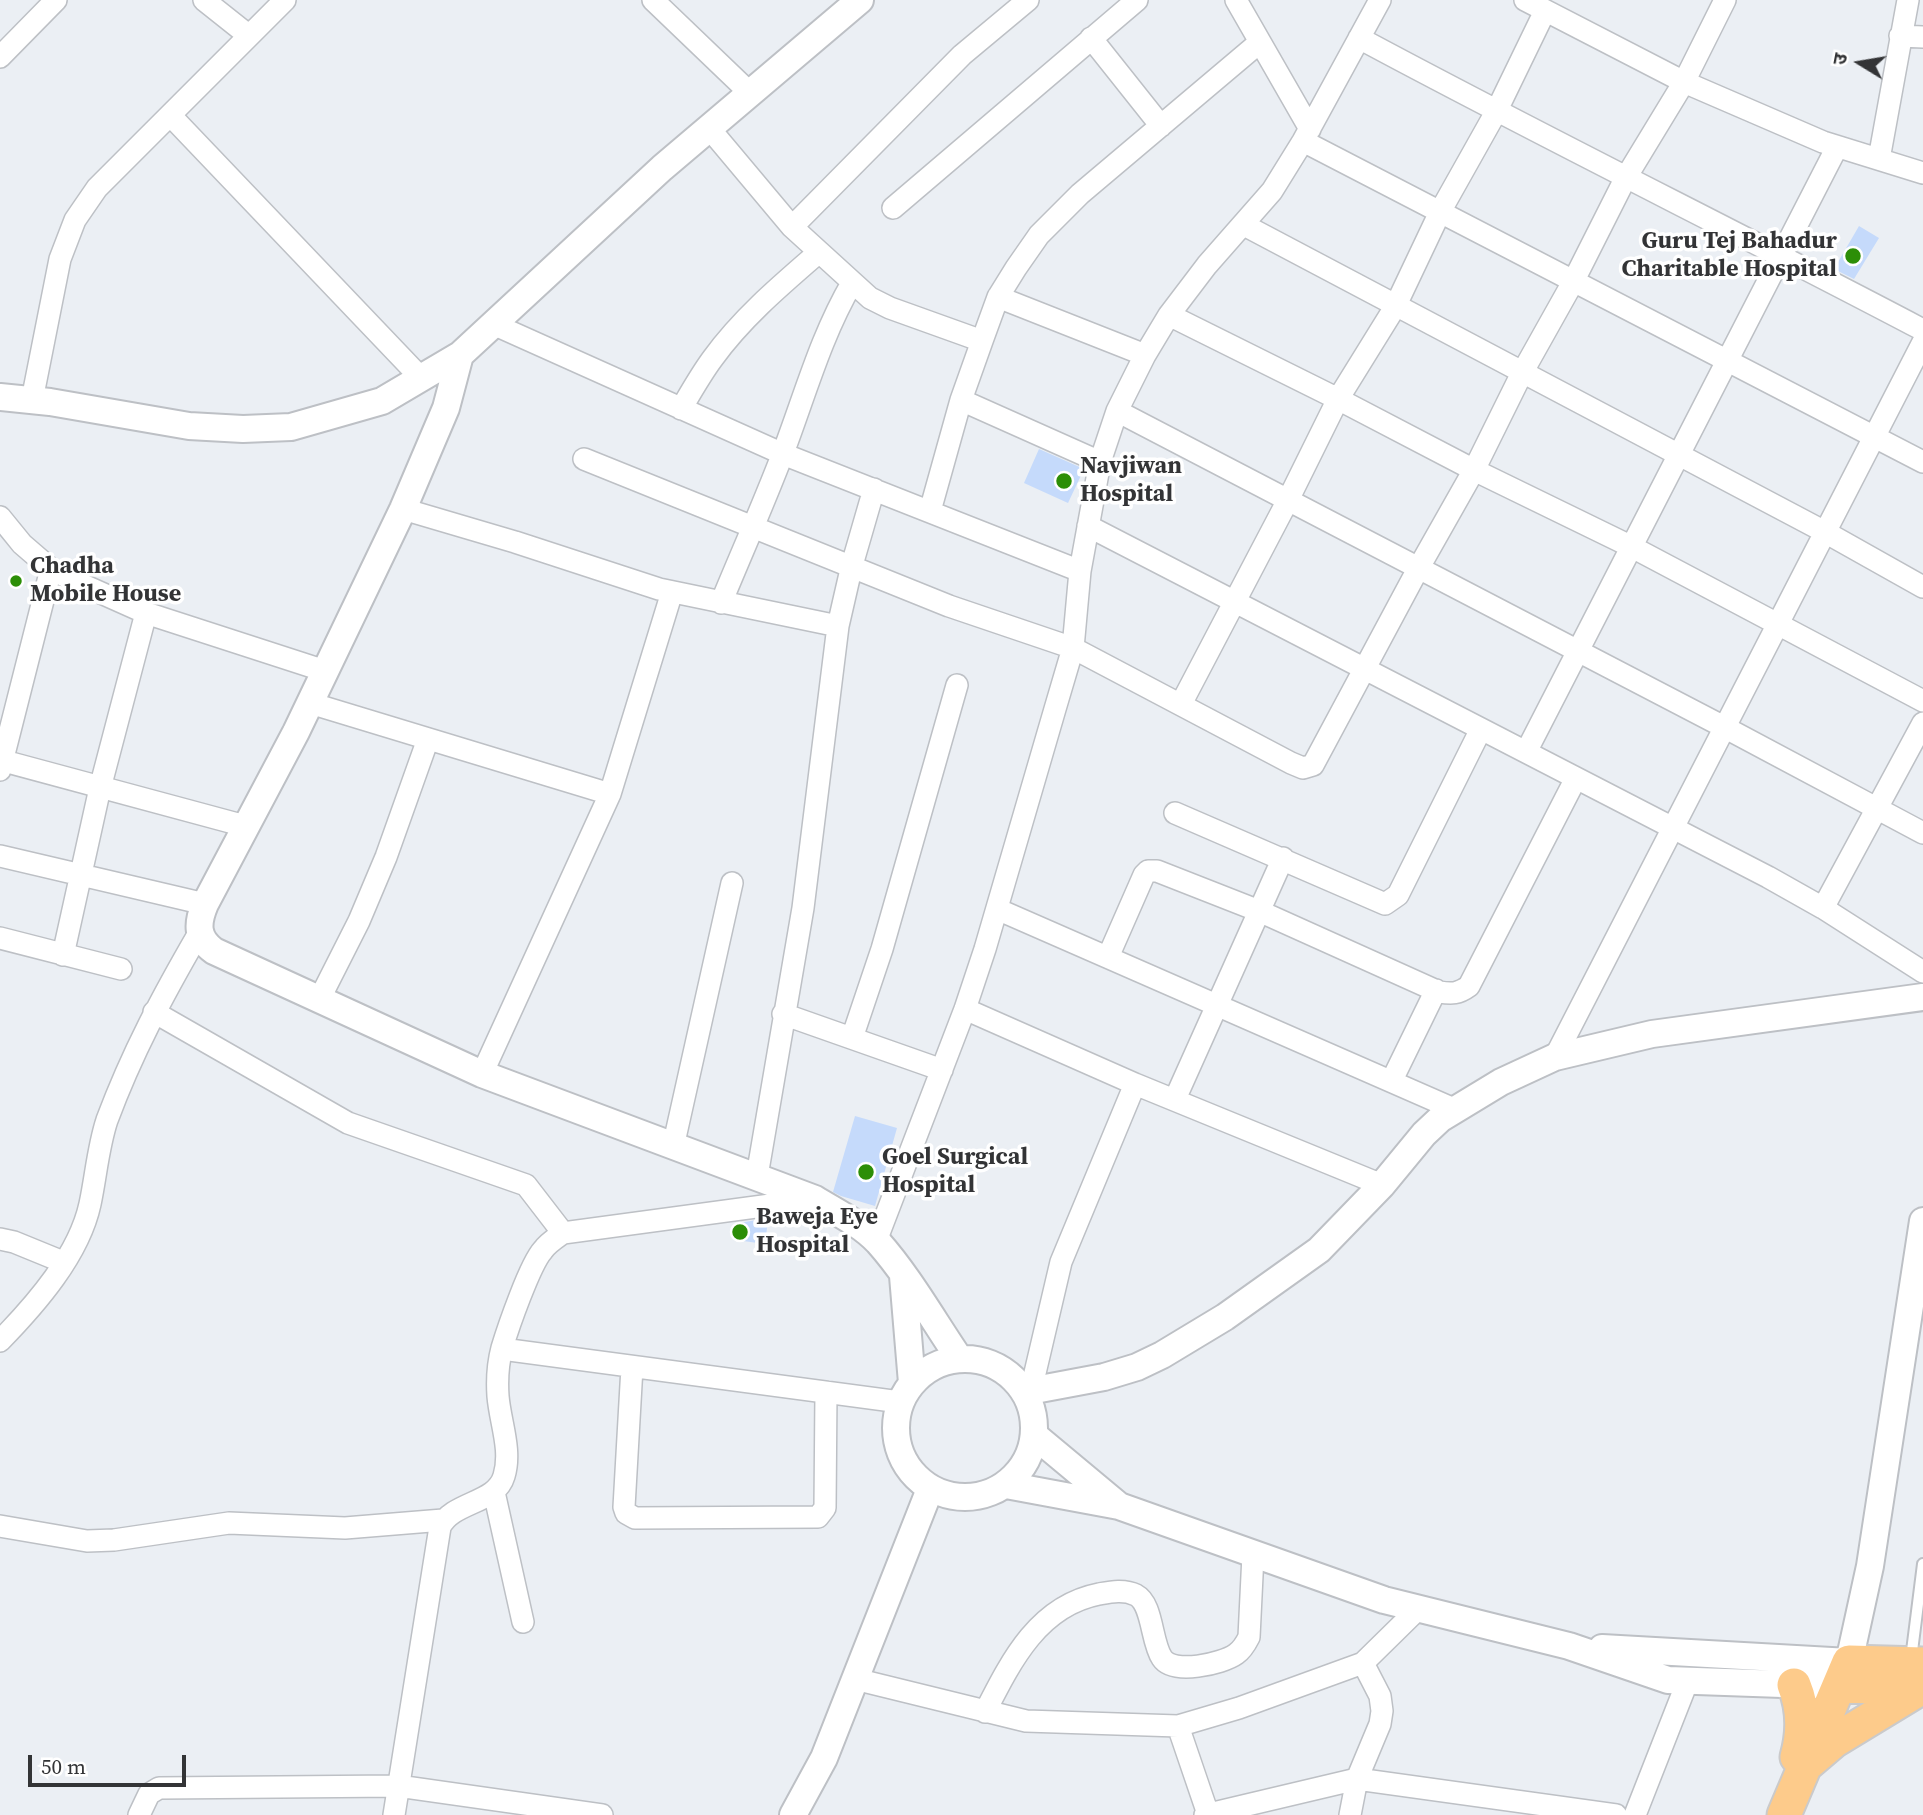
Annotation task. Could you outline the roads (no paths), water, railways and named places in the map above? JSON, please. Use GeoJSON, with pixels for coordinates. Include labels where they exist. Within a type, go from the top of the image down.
{"type":"FeatureCollection","features":[{"type":"Feature","properties":{"kind":"main road"},"geometry":{"type":"LineString","coordinates":[[1787,1808],[1844,1674],[1919,1676]]}},
{"type":"Feature","properties":{"kind":"main road"},"geometry":{"type":"LineString","coordinates":[[1804,1767],[1919,1676]]}},
{"type":"Feature","properties":{"kind":"main road"},"geometry":{"type":"LineString","coordinates":[[1787,1808],[1801,1744],[1803,1717],[1794,1685]]}},
{"type":"Feature","properties":{"kind":"street"},"geometry":{"type":"LineString","coordinates":[[0,57],[56,0]]}},
{"type":"Feature","properties":{"kind":"street"},"geometry":{"type":"LineString","coordinates":[[204,0],[248,35]]}},
{"type":"Feature","properties":{"kind":"street"},"geometry":{"type":"LineString","coordinates":[[32,400],[60,259],[75,220],[97,188],[285,0]]}},
{"type":"Feature","properties":{"kind":"street"},"geometry":{"type":"LineString","coordinates":[[653,0],[750,93]]}},
{"type":"Feature","properties":{"kind":"street"},"geometry":{"type":"LineString","coordinates":[[0,397],[189,426],[243,429],[291,427],[382,401],[460,355],[662,168],[860,0]]}},
{"type":"Feature","properties":{"kind":"street"},"geometry":{"type":"LineString","coordinates":[[792,227],[962,55],[1028,0]]}},
{"type":"Feature","properties":{"kind":"street"},"geometry":{"type":"LineString","coordinates":[[892,208],[1137,0]]}},
{"type":"Feature","properties":{"kind":"street"},"geometry":{"type":"LineString","coordinates":[[1236,0],[1260,41],[1307,135],[1573,282],[1923,462]]}},
{"type":"Feature","properties":{"kind":"street"},"geometry":{"type":"LineString","coordinates":[[876,1241],[965,1009],[1073,648],[1080,571],[1088,526],[1100,462],[1117,411],[1169,315],[1206,265],[1272,191],[1307,135],[1380,0]]}},
{"type":"Feature","properties":{"kind":"street"},"geometry":{"type":"LineString","coordinates":[[1525,0],[1684,82],[1837,147],[1923,173]]}},
{"type":"Feature","properties":{"kind":"street"},"geometry":{"type":"LineString","coordinates":[[584,459],[948,606],[1073,648],[1291,763],[1308,767],[1313,765],[1474,470],[1625,178],[1684,82],[1725,0]]}},
{"type":"Feature","properties":{"kind":"street"},"geometry":{"type":"LineString","coordinates":[[1879,159],[1908,0]]}},
{"type":"Feature","properties":{"kind":"street"},"geometry":{"type":"LineString","coordinates":[[1181,704],[1338,399],[1395,306],[1441,210],[1496,112],[1545,11]]}},
{"type":"Feature","properties":{"kind":"street"},"geometry":{"type":"LineString","coordinates":[[1900,36],[1923,37]]}},
{"type":"Feature","properties":{"kind":"street"},"geometry":{"type":"LineString","coordinates":[[1091,38],[1161,126]]}},
{"type":"Feature","properties":{"kind":"street"},"geometry":{"type":"LineString","coordinates":[[1359,38],[1496,112],[1923,330]]}},
{"type":"Feature","properties":{"kind":"street"},"geometry":{"type":"LineString","coordinates":[[930,511],[961,400],[998,298],[1039,235],[1080,194],[1260,41]]}},
{"type":"Feature","properties":{"kind":"street"},"geometry":{"type":"LineString","coordinates":[[171,116],[422,379]]}},
{"type":"Feature","properties":{"kind":"street"},"geometry":{"type":"LineString","coordinates":[[709,128],[792,227],[870,299],[982,341]]}},
{"type":"Feature","properties":{"kind":"street"},"geometry":{"type":"LineString","coordinates":[[1526,752],[1837,147]]}},
{"type":"Feature","properties":{"kind":"street"},"geometry":{"type":"LineString","coordinates":[[1244,225],[1825,532],[1923,587]]}},
{"type":"Feature","properties":{"kind":"street"},"geometry":{"type":"LineString","coordinates":[[681,409],[713,358],[738,327],[774,290],[818,253]]}},
{"type":"Feature","properties":{"kind":"street"},"geometry":{"type":"LineString","coordinates":[[722,603],[783,454],[820,349],[836,311],[852,283]]}},
{"type":"Feature","properties":{"kind":"street"},"geometry":{"type":"LineString","coordinates":[[998,298],[1145,355]]}},
{"type":"Feature","properties":{"kind":"street"},"geometry":{"type":"LineString","coordinates":[[1169,315],[1632,547],[1923,701]]}},
{"type":"Feature","properties":{"kind":"street"},"geometry":{"type":"LineString","coordinates":[[492,324],[783,454],[1080,571]]}},
{"type":"Feature","properties":{"kind":"street"},"geometry":{"type":"LineString","coordinates":[[1555,1057],[1923,342]]}},
{"type":"Feature","properties":{"kind":"street"},"geometry":{"type":"LineString","coordinates":[[460,355],[446,408],[403,509],[310,703],[205,904],[199,922],[199,933],[206,946],[214,951],[482,1074],[815,1199],[853,1222],[876,1241],[902,1274],[958,1359]]}},
{"type":"Feature","properties":{"kind":"street"},"geometry":{"type":"LineString","coordinates":[[961,400],[1100,462]]}},
{"type":"Feature","properties":{"kind":"street"},"geometry":{"type":"LineString","coordinates":[[1117,411],[1923,833]]}},
{"type":"Feature","properties":{"kind":"street"},"geometry":{"type":"LineString","coordinates":[[757,1176],[803,908],[838,626],[874,489]]}},
{"type":"Feature","properties":{"kind":"street"},"geometry":{"type":"LineString","coordinates":[[403,509],[672,592],[838,626]]}},
{"type":"Feature","properties":{"kind":"street"},"geometry":{"type":"LineString","coordinates":[[0,517],[22,544],[51,569],[146,613],[325,671]]}},
{"type":"Feature","properties":{"kind":"street"},"geometry":{"type":"LineString","coordinates":[[1088,526],[1823,908],[1923,972]]}},
{"type":"Feature","properties":{"kind":"street"},"geometry":{"type":"LineString","coordinates":[[51,569],[1,763],[245,826]]}},
{"type":"Feature","properties":{"kind":"street"},"geometry":{"type":"LineString","coordinates":[[482,1074],[610,794],[672,592]]}},
{"type":"Feature","properties":{"kind":"street"},"geometry":{"type":"LineString","coordinates":[[64,955],[100,788],[146,613]]}},
{"type":"Feature","properties":{"kind":"street"},"geometry":{"type":"LineString","coordinates":[[852,1038],[882,949],[957,685]]}},
{"type":"Feature","properties":{"kind":"street"},"geometry":{"type":"LineString","coordinates":[[310,703],[610,794]]}},
{"type":"Feature","properties":{"kind":"street"},"geometry":{"type":"LineString","coordinates":[[1823,908],[1923,723]]}},
{"type":"Feature","properties":{"kind":"street"},"geometry":{"type":"LineString","coordinates":[[1175,813],[1283,858],[1379,903],[1392,901],[1398,895],[1481,729]]}},
{"type":"Feature","properties":{"kind":"street"},"geometry":{"type":"LineString","coordinates":[[319,1000],[359,921],[386,858],[428,739]]}},
{"type":"Feature","properties":{"kind":"street"},"geometry":{"type":"LineString","coordinates":[[1108,957],[1148,871],[1157,871],[1259,911],[1436,990],[1461,993],[1469,986],[1576,778]]}},
{"type":"Feature","properties":{"kind":"street"},"geometry":{"type":"LineString","coordinates":[[0,856],[205,904]]}},
{"type":"Feature","properties":{"kind":"street"},"geometry":{"type":"LineString","coordinates":[[1175,1099],[1283,858]]}},
{"type":"Feature","properties":{"kind":"street"},"geometry":{"type":"LineString","coordinates":[[673,1147],[732,883]]}},
{"type":"Feature","properties":{"kind":"street"},"geometry":{"type":"LineString","coordinates":[[997,909],[1454,1109]]}},
{"type":"Feature","properties":{"kind":"street"},"geometry":{"type":"LineString","coordinates":[[0,1341],[41,1297],[81,1231],[90,1206],[110,1114],[122,1080],[153,1012],[199,933]]}},
{"type":"Feature","properties":{"kind":"street"},"geometry":{"type":"LineString","coordinates":[[0,938],[121,969]]}},
{"type":"Feature","properties":{"kind":"street"},"geometry":{"type":"LineString","coordinates":[[1392,1080],[1436,990]]}},
{"type":"Feature","properties":{"kind":"street"},"geometry":{"type":"LineString","coordinates":[[1027,1391],[1104,1377],[1137,1367],[1225,1317],[1319,1250],[1382,1185],[1424,1134],[1454,1109],[1501,1082],[1555,1057],[1652,1034],[1923,997]]}},
{"type":"Feature","properties":{"kind":"street"},"geometry":{"type":"LineString","coordinates":[[965,1009],[1135,1084],[1382,1185]]}},
{"type":"Feature","properties":{"kind":"street"},"geometry":{"type":"LineString","coordinates":[[153,1012],[348,1123],[526,1185],[563,1233]]}},
{"type":"Feature","properties":{"kind":"street"},"geometry":{"type":"LineString","coordinates":[[783,1014],[942,1070]]}},
{"type":"Feature","properties":{"kind":"street"},"geometry":{"type":"LineString","coordinates":[[1006,1485],[1029,1457],[1034,1435],[1034,1417],[1027,1391],[1061,1262],[1135,1084]]}},
{"type":"Feature","properties":{"kind":"street"},"geometry":{"type":"LineString","coordinates":[[394,1815],[438,1535],[443,1520],[455,1510],[494,1492],[505,1474],[498,1373],[502,1349],[541,1251],[563,1233],[815,1199]]}},
{"type":"Feature","properties":{"kind":"street"},"geometry":{"type":"LineString","coordinates":[[1844,1674],[1870,1566],[1923,1221]]}},
{"type":"Feature","properties":{"kind":"street"},"geometry":{"type":"LineString","coordinates":[[0,1239],[63,1262]]}},
{"type":"Feature","properties":{"kind":"street"},"geometry":{"type":"LineString","coordinates":[[902,1274],[906,1392],[895,1426],[900,1454],[915,1477],[930,1489],[966,1499],[1006,1485],[1119,1506],[1384,1601],[1569,1646],[1668,1680],[1794,1685],[1844,1674]]}},
{"type":"Feature","properties":{"kind":"street"},"geometry":{"type":"LineString","coordinates":[[502,1349],[826,1392],[906,1392],[934,1365],[958,1359],[1000,1368],[1027,1391]]}},
{"type":"Feature","properties":{"kind":"street"},"geometry":{"type":"LineString","coordinates":[[632,1367],[624,1507],[626,1513],[635,1518],[818,1517],[825,1508],[826,1392]]}},
{"type":"Feature","properties":{"kind":"street"},"geometry":{"type":"LineString","coordinates":[[1034,1435],[1119,1506]]}},
{"type":"Feature","properties":{"kind":"street"},"geometry":{"type":"LineString","coordinates":[[793,1815],[824,1758],[930,1489]]}},
{"type":"Feature","properties":{"kind":"street"},"geometry":{"type":"LineString","coordinates":[[494,1492],[523,1622]]}},
{"type":"Feature","properties":{"kind":"street"},"geometry":{"type":"LineString","coordinates":[[0,1527],[87,1541],[114,1540],[229,1523],[345,1528],[443,1520]]}},
{"type":"Feature","properties":{"kind":"street"},"geometry":{"type":"LineString","coordinates":[[985,1712],[1010,1664],[1026,1641],[1045,1620],[1067,1605],[1088,1597],[1118,1591],[1136,1595],[1144,1603],[1161,1658],[1176,1667],[1216,1663],[1236,1654],[1249,1637],[1253,1555]]}},
{"type":"Feature","properties":{"kind":"street"},"geometry":{"type":"LineString","coordinates":[[855,1679],[1026,1721],[1049,1724],[1178,1726],[1276,1695],[1363,1663],[1418,1609]]}},
{"type":"Feature","properties":{"kind":"street"},"geometry":{"type":"LineString","coordinates":[[1569,1646],[1844,1674]]}},
{"type":"Feature","properties":{"kind":"street"},"geometry":{"type":"LineString","coordinates":[[1350,1815],[1357,1779],[1381,1724],[1380,1696],[1363,1663]]}},
{"type":"Feature","properties":{"kind":"street"},"geometry":{"type":"LineString","coordinates":[[1635,1815],[1688,1681]]}},
{"type":"Feature","properties":{"kind":"street"},"geometry":{"type":"LineString","coordinates":[[1178,1726],[1206,1814],[1357,1779],[1616,1815]]}},
{"type":"Feature","properties":{"kind":"street"},"geometry":{"type":"LineString","coordinates":[[139,1815],[149,1794],[159,1788],[398,1786],[602,1815]]}},
{"type":"Feature","properties":{"kind":"lane"},"geometry":{"type":"LineString","coordinates":[[1919,1676],[1923,1564]]}},
{"type":"Feature","properties":{"kind":"place","name":"Guru Tej Bahadur Charitable Hospital"},"geometry":{"type":"Point","coordinates":[1853,256]}},
{"type":"Feature","properties":{"kind":"place","name":"Navjiwan Hospital"},"geometry":{"type":"Point","coordinates":[1064,481]}},
{"type":"Feature","properties":{"kind":"place","name":"Chadha Mobile House"},"geometry":{"type":"Point","coordinates":[16,581]}},
{"type":"Feature","properties":{"kind":"place","name":"Goel Surgical Hospital"},"geometry":{"type":"Point","coordinates":[866,1172]}},
{"type":"Feature","properties":{"kind":"place","name":"Baweja Eye Hospital"},"geometry":{"type":"Point","coordinates":[740,1232]}}]}
